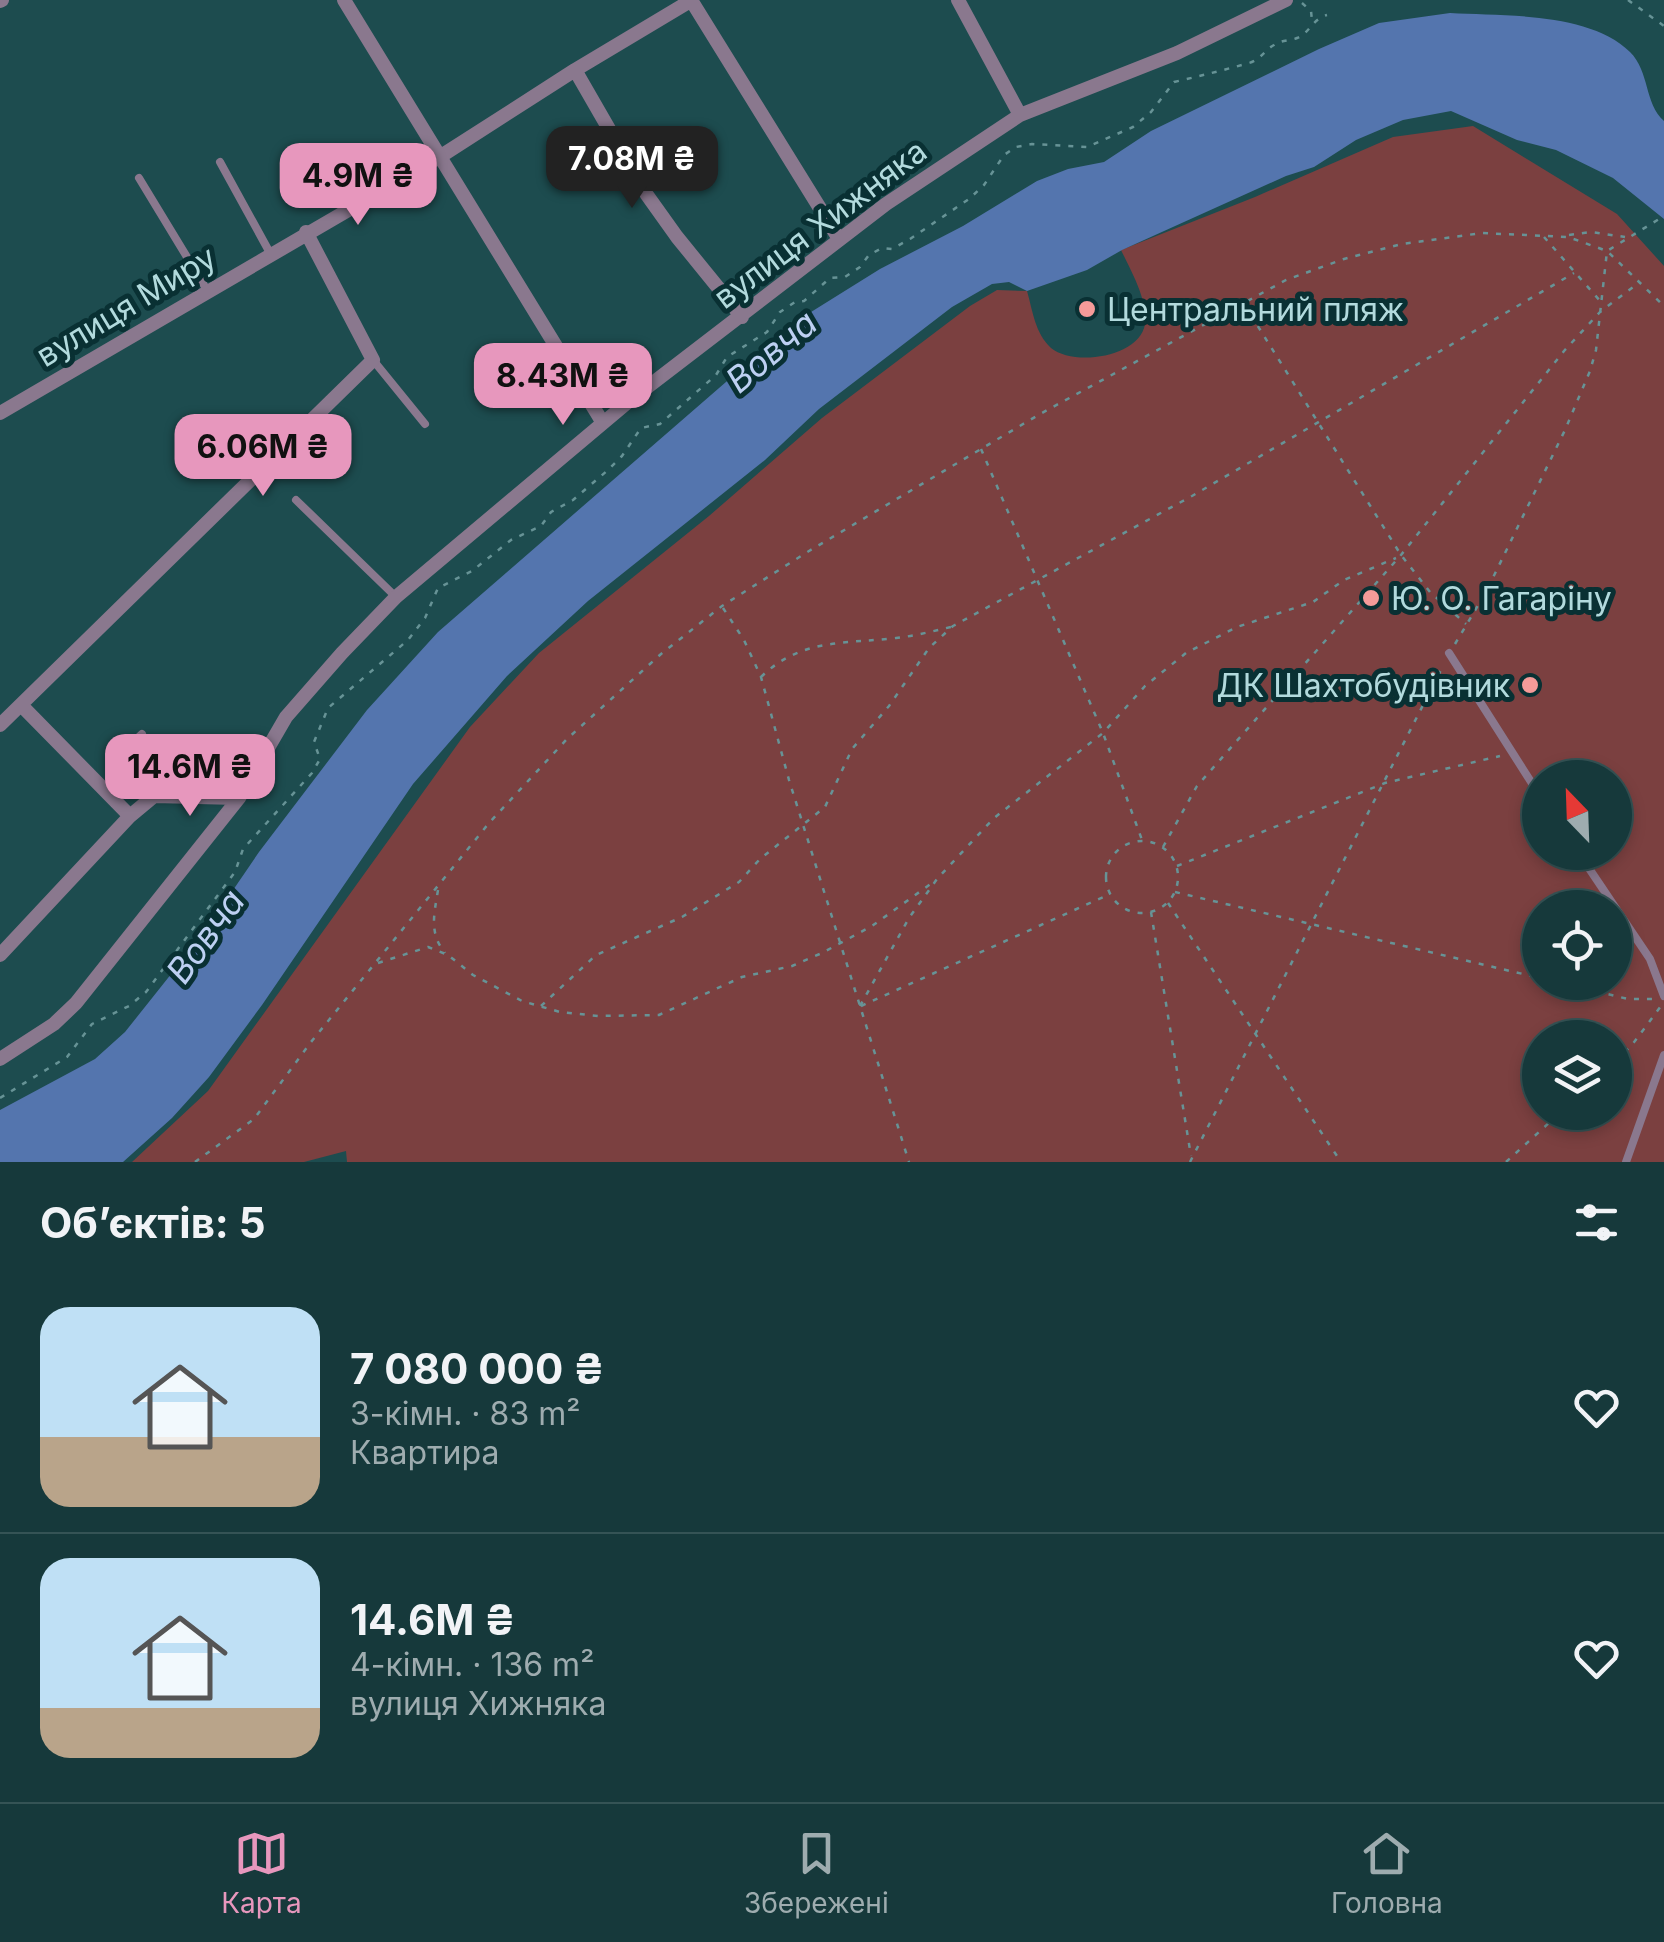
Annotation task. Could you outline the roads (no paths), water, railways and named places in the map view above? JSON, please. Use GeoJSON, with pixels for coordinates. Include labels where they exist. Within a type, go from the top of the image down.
{"type":"FeatureCollection","features":[{"type":"Feature","properties":{"kind":"street"},"geometry":{"type":"LineString","coordinates":[[344,0],[603,423]]}},
{"type":"Feature","properties":{"kind":"street"},"geometry":{"type":"LineString","coordinates":[[691,0],[839,240]]}},
{"type":"Feature","properties":{"kind":"street","name":"вулиця Миру"},"geometry":{"type":"LineString","coordinates":[[0,412],[441,156],[691,0]]}},
{"type":"Feature","properties":{"kind":"street"},"geometry":{"type":"LineString","coordinates":[[958,0],[1020,115]]}},
{"type":"Feature","properties":{"kind":"street","name":"вулиця Хижняка"},"geometry":{"type":"LineString","coordinates":[[0,1060],[54,1024],[76,1004],[238,798],[286,717],[396,597],[603,423],[886,204],[1020,115],[1177,53],[1286,0]]}},
{"type":"Feature","properties":{"kind":"street"},"geometry":{"type":"LineString","coordinates":[[574,70],[647,195],[742,316]]}},
{"type":"Feature","properties":{"kind":"street"},"geometry":{"type":"LineString","coordinates":[[0,725],[373,360],[306,232]]}},
{"type":"Feature","properties":{"kind":"street"},"geometry":{"type":"LineString","coordinates":[[21,705],[130,816]]}},
{"type":"Feature","properties":{"kind":"street"},"geometry":{"type":"LineString","coordinates":[[0,955],[130,816],[154,796],[238,798]]}},
{"type":"Feature","properties":{"kind":"lane"},"geometry":{"type":"LineString","coordinates":[[220,162],[270,253]]}},
{"type":"Feature","properties":{"kind":"lane"},"geometry":{"type":"LineString","coordinates":[[138,178],[207,290]]}},
{"type":"Feature","properties":{"kind":"lane"},"geometry":{"type":"LineString","coordinates":[[373,360],[425,424]]}},
{"type":"Feature","properties":{"kind":"lane"},"geometry":{"type":"LineString","coordinates":[[296,500],[396,597]]}},
{"type":"Feature","properties":{"kind":"lane"},"geometry":{"type":"LineString","coordinates":[[1449,654],[1522,769]]}},
{"type":"Feature","properties":{"kind":"lane"},"geometry":{"type":"LineString","coordinates":[[142,734],[129,746],[178,797]]}},
{"type":"Feature","properties":{"kind":"lane"},"geometry":{"type":"LineString","coordinates":[[1590,870],[1650,959],[1664,999]]}},
{"type":"Feature","properties":{"kind":"lane"},"geometry":{"type":"LineString","coordinates":[[1626,1162],[1664,1055]]}},
{"type":"Feature","properties":{"kind":"water","name":"Вовча"},"geometry":{"type":"Polygon","coordinates":[[[1450,13],[1569,23],[1592,29],[1630,52],[1664,121],[1664,219],[1613,178],[1556,150],[1517,140],[1451,111],[1403,120],[1356,140],[1314,167],[1122,250],[1087,270],[1027,291],[1009,282],[992,284],[952,307],[819,409],[765,460],[588,601],[507,676],[413,784],[209,1077],[172,1118],[123,1162],[0,1162],[0,1110],[95,1059],[125,1032],[203,934],[259,852],[367,710],[438,632],[795,322],[880,269],[963,226],[1037,181],[1068,169],[1104,162],[1151,131],[1379,23],[1450,13]]]}},
{"type":"Feature","properties":{"kind":"place","name":"Центральний пляж"},"geometry":{"type":"Point","coordinates":[1087,309]}},
{"type":"Feature","properties":{"kind":"place","name":"Ю. О. Гагаріну"},"geometry":{"type":"Point","coordinates":[1371,598]}},
{"type":"Feature","properties":{"kind":"place","name":"ДК Шахтобудівник"},"geometry":{"type":"Point","coordinates":[1530,685]}}]}
